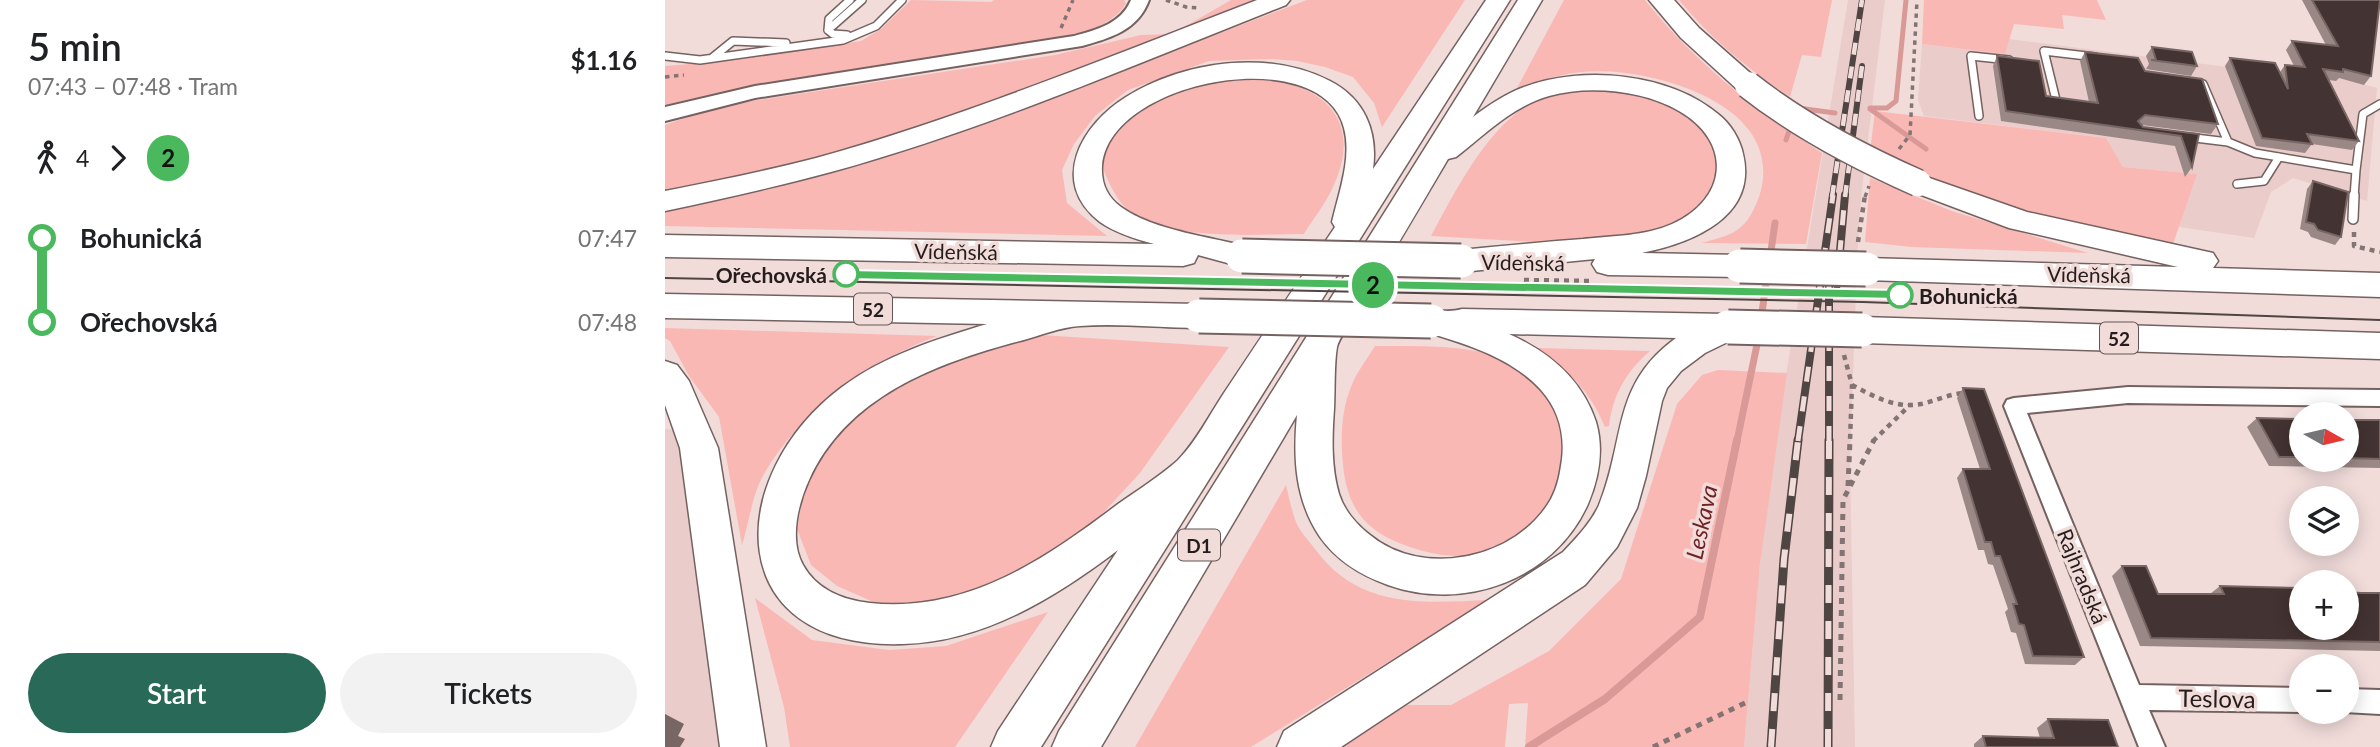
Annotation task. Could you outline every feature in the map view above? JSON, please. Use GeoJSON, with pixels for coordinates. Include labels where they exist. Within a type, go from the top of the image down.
{"type":"FeatureCollection","features":[{"type":"Feature","properties":{"kind":"highway"},"geometry":{"type":"LineString","coordinates":[[665,201],[810,170],[911,139],[1278,0]]}},
{"type":"Feature","properties":{"kind":"highway","name":"D1"},"geometry":{"type":"LineString","coordinates":[[1014,747],[1498,0]]}},
{"type":"Feature","properties":{"kind":"highway","name":"D1"},"geometry":{"type":"LineString","coordinates":[[1075,747],[1530,0]]}},
{"type":"Feature","properties":{"kind":"highway"},"geometry":{"type":"LineString","coordinates":[[1661,0],[1690,33],[1748,85],[1787,115],[1833,143],[1918,183],[2020,221],[2111,243],[2361,284]]}},
{"type":"Feature","properties":{"kind":"highway"},"geometry":{"type":"LineString","coordinates":[[1242,256],[1138,229],[1124,224],[1100,206],[1088,186],[1086,165],[1098,136],[1116,116],[1160,89],[1212,73],[1249,70],[1275,72],[1299,77],[1325,88],[1352,112],[1360,136],[1360,153],[1345,237]]}},
{"type":"Feature","properties":{"kind":"highway"},"geometry":{"type":"LineString","coordinates":[[1431,161],[1522,97],[1546,88],[1587,83],[1633,86],[1672,98],[1704,118],[1721,136],[1730,152],[1732,174],[1725,197],[1705,218],[1684,230],[1646,242],[1618,246],[1461,261]]}},
{"type":"Feature","properties":{"kind":"highway","name":"Vídeňská"},"geometry":{"type":"LineString","coordinates":[[665,246],[1740,266],[1861,258],[2361,284]]}},
{"type":"Feature","properties":{"kind":"highway","name":"52"},"geometry":{"type":"LineString","coordinates":[[665,306],[1728,327],[1853,343],[2378,346]]}},
{"type":"Feature","properties":{"kind":"highway"},"geometry":{"type":"LineString","coordinates":[[1081,313],[930,355],[870,386],[838,411],[810,443],[783,494],[776,527],[781,560],[794,587],[818,607],[849,619],[870,623],[917,624],[967,614],[994,605],[1043,579],[1193,469]]}},
{"type":"Feature","properties":{"kind":"highway"},"geometry":{"type":"LineString","coordinates":[[1322,343],[1316,475],[1319,493],[1336,527],[1366,557],[1407,574],[1430,578],[1476,574],[1520,556],[1545,536],[1565,512],[1574,495],[1583,459],[1579,423],[1563,392],[1523,359],[1479,336],[1431,321]]}},
{"type":"Feature","properties":{"kind":"highway"},"geometry":{"type":"LineString","coordinates":[[1300,747],[1570,572],[1592,548],[1618,507],[1639,410],[1651,381],[1691,345],[1728,327]]}},
{"type":"Feature","properties":{"kind":"highway"},"geometry":{"type":"LineString","coordinates":[[665,375],[685,412],[699,448],[743,747]]}},
{"type":"Feature","properties":{"kind":"street"},"geometry":{"type":"LineString","coordinates":[[665,114],[755,92],[1075,42],[1124,24],[1137,10],[1140,0]]}},
{"type":"Feature","properties":{"kind":"street","name":"Rajhradská"},"geometry":{"type":"LineString","coordinates":[[2152,747],[2014,406],[2127,395],[2380,398]]}},
{"type":"Feature","properties":{"kind":"street","name":"Teslova"},"geometry":{"type":"LineString","coordinates":[[2132,697],[2289,700]]}},
{"type":"Feature","properties":{"kind":"street"},"geometry":{"type":"LineString","coordinates":[[2359,701],[2380,702]]}},
{"type":"Feature","properties":{"kind":"lane"},"geometry":{"type":"LineString","coordinates":[[828,30],[829,19],[850,0]]}},
{"type":"Feature","properties":{"kind":"lane"},"geometry":{"type":"LineString","coordinates":[[828,30],[862,0]]}},
{"type":"Feature","properties":{"kind":"lane"},"geometry":{"type":"LineString","coordinates":[[665,56],[700,60],[828,43],[865,32],[880,22],[902,0]]}},
{"type":"Feature","properties":{"kind":"lane"},"geometry":{"type":"LineString","coordinates":[[828,30],[838,35],[865,32]]}},
{"type":"Feature","properties":{"kind":"lane"},"geometry":{"type":"LineString","coordinates":[[712,58],[733,41],[828,43]]}},
{"type":"Feature","properties":{"kind":"lane"},"geometry":{"type":"LineString","coordinates":[[2056,100],[2044,51],[2110,59]]}},
{"type":"Feature","properties":{"kind":"lane"},"geometry":{"type":"LineString","coordinates":[[1979,116],[1971,55],[2022,61]]}},
{"type":"Feature","properties":{"kind":"lane"},"geometry":{"type":"LineString","coordinates":[[2035,63],[2047,64]]}},
{"type":"Feature","properties":{"kind":"lane"},"geometry":{"type":"LineString","coordinates":[[2191,82],[2203,84],[2228,142]]}},
{"type":"Feature","properties":{"kind":"lane"},"geometry":{"type":"LineString","coordinates":[[2353,219],[2363,114],[2380,104]]}},
{"type":"Feature","properties":{"kind":"lane"},"geometry":{"type":"LineString","coordinates":[[2177,136],[2228,142],[2255,153],[2356,170]]}},
{"type":"Feature","properties":{"kind":"lane"},"geometry":{"type":"LineString","coordinates":[[2237,184],[2264,181],[2279,157]]}},
{"type":"Feature","properties":{"kind":"path"},"geometry":{"type":"LineString","coordinates":[[1058,34],[1073,0]]}},
{"type":"Feature","properties":{"kind":"path"},"geometry":{"type":"LineString","coordinates":[[1167,0],[1186,7],[1211,9]]}},
{"type":"Feature","properties":{"kind":"path"},"geometry":{"type":"LineString","coordinates":[[1909,137],[1917,0]]}},
{"type":"Feature","properties":{"kind":"path"},"geometry":{"type":"LineString","coordinates":[[1861,258],[1866,189]]}},
{"type":"Feature","properties":{"kind":"path"},"geometry":{"type":"LineString","coordinates":[[2354,246],[2380,252]]}},
{"type":"Feature","properties":{"kind":"path"},"geometry":{"type":"LineString","coordinates":[[1848,486],[1853,343]]}},
{"type":"Feature","properties":{"kind":"path"},"geometry":{"type":"LineString","coordinates":[[1852,385],[1877,398],[1910,405]]}},
{"type":"Feature","properties":{"kind":"path"},"geometry":{"type":"LineString","coordinates":[[1840,701],[1843,500],[1848,486],[1871,443],[1910,405],[1951,393],[1971,393]]}},
{"type":"Feature","properties":{"kind":"path"},"geometry":{"type":"LineString","coordinates":[[1653,747],[1747,702]]}},
{"type":"Feature","properties":{"kind":"shaded area"},"geometry":{"type":"Polygon","coordinates":[[[911,0],[1124,0],[1126,4],[1107,22],[1067,37],[749,87],[665,107],[665,66],[715,62],[861,41],[881,29],[911,0]]]}},
{"type":"Feature","properties":{"kind":"shaded area"},"geometry":{"type":"Polygon","coordinates":[[[1231,0],[1262,0],[995,103],[813,162],[665,193],[665,125],[707,110],[1055,55],[1141,35],[1172,34],[1231,0]]]}},
{"type":"Feature","properties":{"kind":"shaded area"},"geometry":{"type":"Polygon","coordinates":[[[1307,0],[1465,0],[1382,127],[1374,103],[1353,77],[1297,61],[1209,61],[1128,90],[1095,116],[1074,144],[1062,170],[1067,203],[1107,236],[665,226],[665,212],[822,176],[955,133],[1307,0]]]}},
{"type":"Feature","properties":{"kind":"shaded area"},"geometry":{"type":"Polygon","coordinates":[[[1564,0],[1645,0],[1684,44],[1727,84],[1822,153],[1806,244],[1701,243],[1731,234],[1750,217],[1759,197],[1763,166],[1755,140],[1738,118],[1714,101],[1686,88],[1655,79],[1599,71],[1557,76],[1516,90],[1564,0]]]}},
{"type":"Feature","properties":{"kind":"shaded area"},"geometry":{"type":"Polygon","coordinates":[[[1679,0],[1832,0],[1821,57],[1802,55],[1790,97],[1731,53],[1679,0]]]}},
{"type":"Feature","properties":{"kind":"shaded area"},"geometry":{"type":"Polygon","coordinates":[[[1848,0],[1885,0],[1861,197],[1857,261],[1850,462],[1855,747],[1744,747],[1760,564],[1774,448],[1848,0]]]}},
{"type":"Feature","properties":{"kind":"shaded area"},"geometry":{"type":"Polygon","coordinates":[[[1924,0],[2097,0],[2106,20],[2062,15],[2064,29],[2014,24],[2005,54],[1922,44],[1924,0]]]}},
{"type":"Feature","properties":{"kind":"shaded area"},"geometry":{"type":"Polygon","coordinates":[[[2009,39],[2336,81],[2337,77],[2377,88],[2367,201],[2293,178],[2271,192],[2254,238],[2179,227],[2196,174],[2123,167],[2106,138],[1924,116],[1918,100],[1922,44],[2005,54],[2009,39]]]}},
{"type":"Feature","properties":{"kind":"shaded area"},"geometry":{"type":"Polygon","coordinates":[[[1248,78],[1294,85],[1313,94],[1328,106],[1339,121],[1343,139],[1342,161],[1330,193],[1304,234],[1234,235],[1182,231],[1138,216],[1122,204],[1102,166],[1110,140],[1121,123],[1136,110],[1170,92],[1248,78]]]}},
{"type":"Feature","properties":{"kind":"shaded area"},"geometry":{"type":"Polygon","coordinates":[[[1589,89],[1635,92],[1666,100],[1694,115],[1705,126],[1724,177],[1701,214],[1658,233],[1568,244],[1431,236],[1476,158],[1506,122],[1541,98],[1589,89]]]}},
{"type":"Feature","properties":{"kind":"shaded area"},"geometry":{"type":"Polygon","coordinates":[[[1875,111],[2106,138],[2123,167],[2197,174],[2172,247],[1976,203],[1870,152],[1875,111]]]}},
{"type":"Feature","properties":{"kind":"shaded area"},"geometry":{"type":"Polygon","coordinates":[[[1870,178],[1952,211],[2088,253],[1912,247],[1865,242],[1870,178]]]}},
{"type":"Feature","properties":{"kind":"shaded area"},"geometry":{"type":"Polygon","coordinates":[[[665,328],[937,336],[862,374],[817,409],[797,429],[779,451],[760,482],[742,545],[719,417],[689,376],[670,341],[665,338],[665,328]]]}},
{"type":"Feature","properties":{"kind":"shaded area"},"geometry":{"type":"Polygon","coordinates":[[[1041,335],[1229,347],[1140,473],[1079,539],[1021,582],[937,603],[878,604],[837,586],[811,565],[797,529],[805,485],[833,441],[876,397],[909,372],[999,342],[1041,335]]]}},
{"type":"Feature","properties":{"kind":"shaded area"},"geometry":{"type":"Polygon","coordinates":[[[1375,346],[1432,346],[1473,350],[1510,361],[1531,374],[1568,412],[1561,503],[1513,541],[1496,550],[1476,555],[1454,556],[1423,551],[1403,545],[1372,528],[1361,517],[1347,489],[1342,434],[1348,394],[1375,346]]]}},
{"type":"Feature","properties":{"kind":"shaded area"},"geometry":{"type":"Polygon","coordinates":[[[1538,348],[1650,351],[1622,384],[1609,426],[1605,427],[1593,403],[1578,383],[1537,351],[1538,348]]]}},
{"type":"Feature","properties":{"kind":"shaded area"},"geometry":{"type":"Polygon","coordinates":[[[1718,370],[1787,373],[1760,564],[1744,747],[1525,747],[1528,703],[1509,704],[1505,747],[1324,747],[1386,705],[1451,705],[1549,651],[1621,579],[1677,404],[1702,375],[1718,370]]]}},
{"type":"Feature","properties":{"kind":"shaded area"},"geometry":{"type":"Polygon","coordinates":[[[665,429],[677,430],[694,494],[734,747],[665,747],[665,429]]]}},
{"type":"Feature","properties":{"kind":"shaded area"},"geometry":{"type":"Polygon","coordinates":[[[1286,485],[1300,529],[1332,569],[1351,583],[1371,592],[1415,601],[1488,600],[1251,747],[1135,747],[1286,485]]]}},
{"type":"Feature","properties":{"kind":"shaded area"},"geometry":{"type":"Polygon","coordinates":[[[755,598],[812,640],[889,650],[946,646],[1048,612],[955,747],[790,747],[784,707],[755,598]]]}},
{"type":"Feature","properties":{"kind":"building"},"geometry":{"type":"Polygon","coordinates":[[[2312,0],[2380,0],[2371,76],[2343,69],[2343,72],[2323,69],[2359,141],[2307,134],[2312,144],[2262,138],[2230,58],[2275,63],[2288,89],[2285,65],[2305,67],[2292,41],[2338,46],[2312,0]]]}},
{"type":"Feature","properties":{"kind":"building"},"geometry":{"type":"Polygon","coordinates":[[[2152,47],[2192,52],[2197,66],[2151,60],[2156,60],[2152,47]]]}},
{"type":"Feature","properties":{"kind":"building"},"geometry":{"type":"Polygon","coordinates":[[[2085,52],[2138,58],[2145,71],[2202,79],[2218,124],[2145,115],[2138,121],[2143,127],[2199,134],[2192,167],[2181,136],[2006,111],[1997,56],[2039,61],[2046,96],[2098,103],[2085,52]]]}},
{"type":"Feature","properties":{"kind":"building"},"geometry":{"type":"Polygon","coordinates":[[[2313,181],[2348,192],[2341,237],[2318,230],[2314,224],[2306,222],[2313,181]]]}},
{"type":"Feature","properties":{"kind":"building"},"geometry":{"type":"Polygon","coordinates":[[[1963,388],[1984,389],[2084,657],[2033,656],[2024,625],[2019,624],[2013,604],[2017,604],[2000,556],[1995,556],[1991,542],[1985,542],[1963,469],[1990,469],[1963,388]]]}},
{"type":"Feature","properties":{"kind":"building"},"geometry":{"type":"Polygon","coordinates":[[[2257,418],[2289,419],[2289,457],[2279,457],[2257,418]]]}},
{"type":"Feature","properties":{"kind":"building"},"geometry":{"type":"Polygon","coordinates":[[[2359,420],[2380,420],[2380,459],[2359,458],[2359,420]]]}},
{"type":"Feature","properties":{"kind":"building"},"geometry":{"type":"Polygon","coordinates":[[[2122,566],[2146,566],[2158,594],[2224,594],[2220,586],[2289,588],[2289,640],[2359,640],[2359,593],[2380,593],[2380,642],[2151,638],[2122,566]]]}},
{"type":"Feature","properties":{"kind":"building"},"geometry":{"type":"Polygon","coordinates":[[[2048,719],[2108,720],[2118,747],[1986,747],[1983,736],[2054,738],[2048,719]]]}},
{"type":"Feature","properties":{"kind":"waterway","name":"Leskava"},"geometry":{"type":"LineString","coordinates":[[1870,108],[1887,108],[1896,101],[1906,0]]}},
{"type":"Feature","properties":{"kind":"waterway","name":"Leskava"},"geometry":{"type":"LineString","coordinates":[[1798,108],[1835,113]]}},
{"type":"Feature","properties":{"kind":"waterway"},"geometry":{"type":"LineString","coordinates":[[1870,109],[1926,149]]}},
{"type":"Feature","properties":{"kind":"waterway","name":"Leskava"},"geometry":{"type":"LineString","coordinates":[[1786,140],[1792,122]]}},
{"type":"Feature","properties":{"kind":"waterway","name":"Leskava"},"geometry":{"type":"LineString","coordinates":[[1770,258],[1775,223]]}},
{"type":"Feature","properties":{"kind":"waterway","name":"Leskava"},"geometry":{"type":"LineString","coordinates":[[1761,320],[1767,276]]}},
{"type":"Feature","properties":{"kind":"waterway","name":"Leskava"},"geometry":{"type":"LineString","coordinates":[[1737,441],[1759,335]]}},
{"type":"Feature","properties":{"kind":"waterway","name":"Leskava"},"geometry":{"type":"LineString","coordinates":[[1529,747],[1605,699],[1700,617],[1737,440]]}},
{"type":"Feature","properties":{"kind":"tram line","name":"2"},"geometry":{"type":"LineString","coordinates":[[846,274],[1900,295]]}},
{"type":"Feature","properties":{"kind":"tram line"},"geometry":{"type":"LineString","coordinates":[[665,278],[1863,302],[2380,320]]}},
{"type":"Feature","properties":{"kind":"railway"},"geometry":{"type":"LineString","coordinates":[[1832,197],[1862,0]]}},
{"type":"Feature","properties":{"kind":"railway"},"geometry":{"type":"LineString","coordinates":[[1845,197],[1862,66]]}},
{"type":"Feature","properties":{"kind":"railway"},"geometry":{"type":"LineString","coordinates":[[1798,441],[1833,195]]}},
{"type":"Feature","properties":{"kind":"railway"},"geometry":{"type":"LineString","coordinates":[[1837,285],[1845,195]]}},
{"type":"Feature","properties":{"kind":"railway"},"geometry":{"type":"LineString","coordinates":[[1829,272],[1829,440]]}},
{"type":"Feature","properties":{"kind":"railway"},"geometry":{"type":"LineString","coordinates":[[1771,747],[1784,559],[1798,440]]}},
{"type":"Feature","properties":{"kind":"railway"},"geometry":{"type":"LineString","coordinates":[[1828,747],[1829,440]]}},
{"type":"Feature","properties":{"kind":"place","name":"Ořechovská"},"geometry":{"type":"Point","coordinates":[846,274]}},
{"type":"Feature","properties":{"kind":"place","name":"Bohunická"},"geometry":{"type":"Point","coordinates":[1900,295]}}]}
